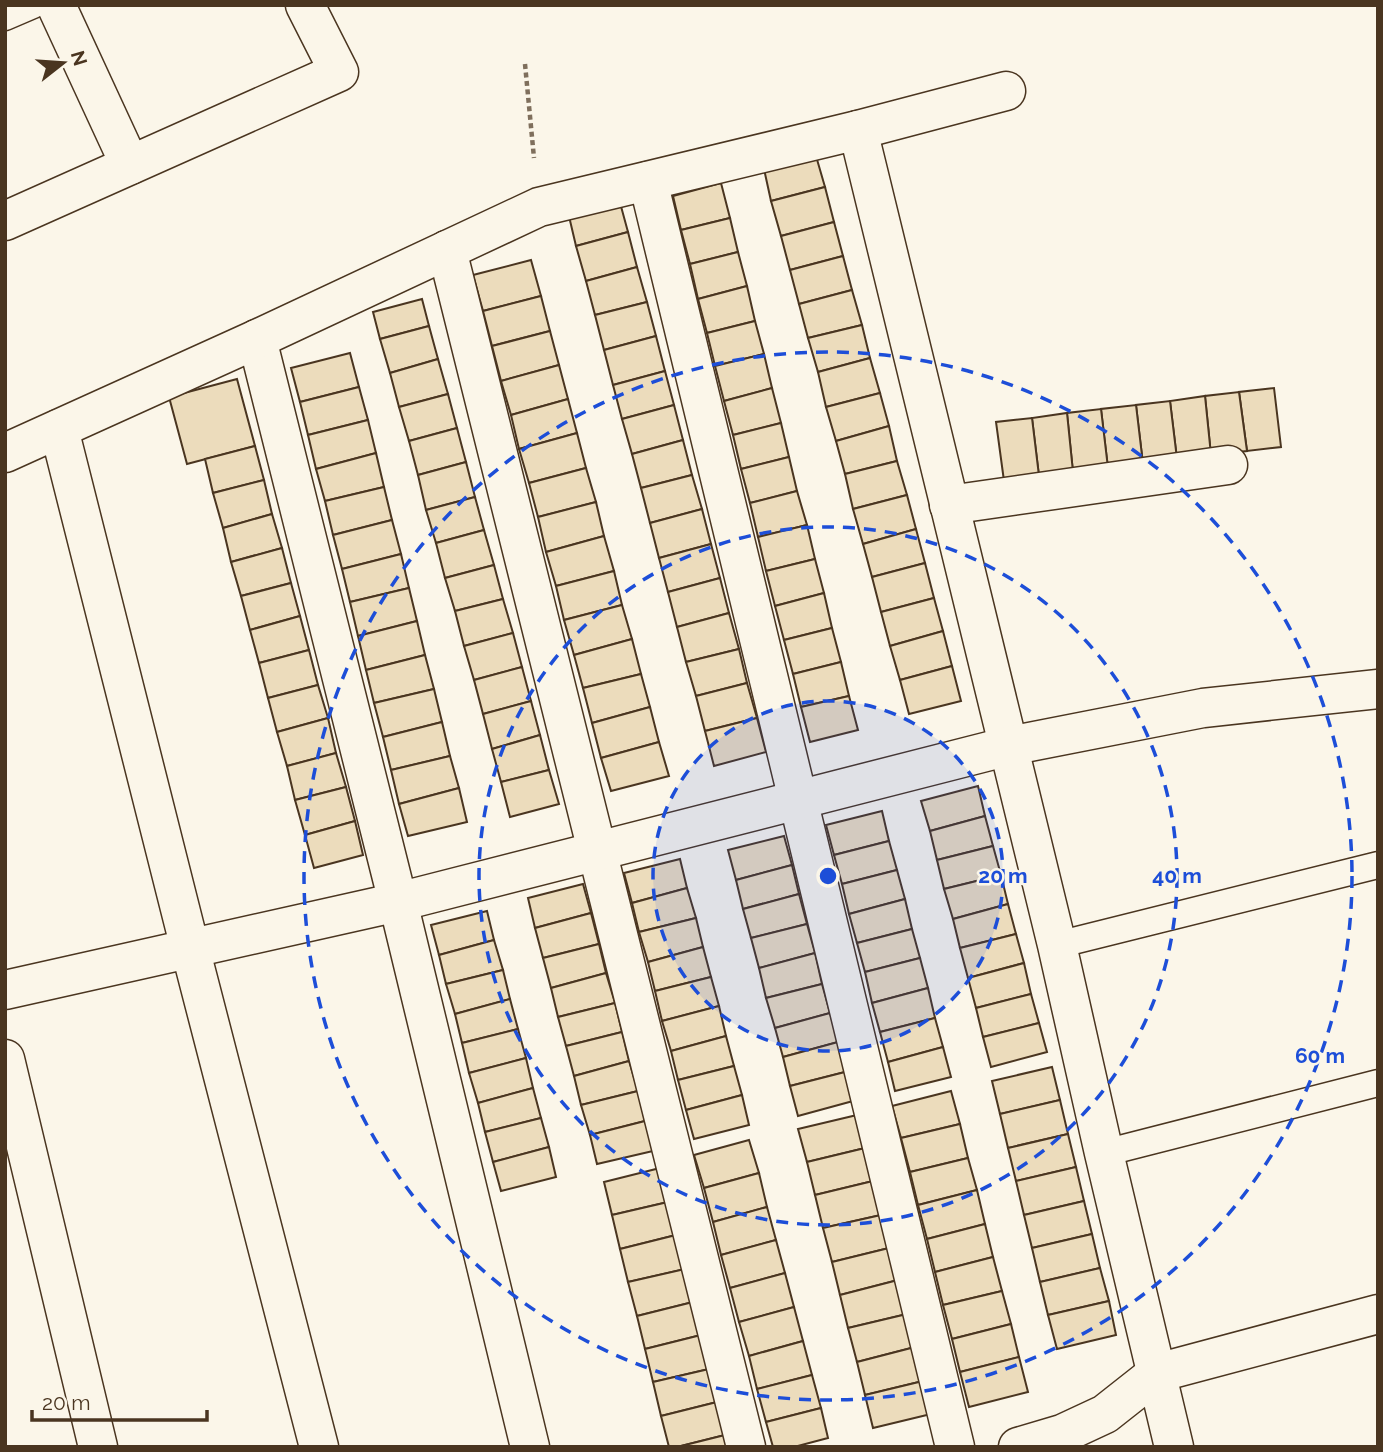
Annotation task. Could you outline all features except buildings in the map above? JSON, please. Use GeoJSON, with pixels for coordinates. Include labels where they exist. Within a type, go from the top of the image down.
{"type":"FeatureCollection","features":[{"type":"Feature","properties":{"kind":"street"},"geometry":{"type":"LineString","coordinates":[[57,5],[130,165]]}},
{"type":"Feature","properties":{"kind":"street"},"geometry":{"type":"LineString","coordinates":[[5,221],[339,72],[305,5]]}},
{"type":"Feature","properties":{"kind":"street"},"geometry":{"type":"LineString","coordinates":[[5,453],[539,208],[1006,91]]}},
{"type":"Feature","properties":{"kind":"street"},"geometry":{"type":"LineString","coordinates":[[858,130],[1057,945],[1174,1447]]}},
{"type":"Feature","properties":{"kind":"street"},"geometry":{"type":"LineString","coordinates":[[648,181],[955,1447]]}},
{"type":"Feature","properties":{"kind":"street"},"geometry":{"type":"LineString","coordinates":[[447,250],[746,1447]]}},
{"type":"Feature","properties":{"kind":"street"},"geometry":{"type":"LineString","coordinates":[[257,339],[398,902],[530,1447]]}},
{"type":"Feature","properties":{"kind":"street"},"geometry":{"type":"LineString","coordinates":[[60,429],[319,1447]]}},
{"type":"Feature","properties":{"kind":"street"},"geometry":{"type":"LineString","coordinates":[[949,505],[1228,465]]}},
{"type":"Feature","properties":{"kind":"street"},"geometry":{"type":"LineString","coordinates":[[5,990],[398,902],[1009,746],[1203,708],[1378,689]]}},
{"type":"Feature","properties":{"kind":"street"},"geometry":{"type":"LineString","coordinates":[[5,1059],[98,1447]]}},
{"type":"Feature","properties":{"kind":"street"},"geometry":{"type":"LineString","coordinates":[[1018,1447],[1062,1434],[1105,1414],[1157,1373],[1378,1314]]}},
{"type":"Feature","properties":{"kind":"lane"},"geometry":{"type":"LineString","coordinates":[[5,17],[33,5]]}},
{"type":"Feature","properties":{"kind":"lane"},"geometry":{"type":"LineString","coordinates":[[1057,945],[1378,865]]}},
{"type":"Feature","properties":{"kind":"lane"},"geometry":{"type":"LineString","coordinates":[[1104,1153],[1378,1083]]}},
{"type":"Feature","properties":{"kind":"path"},"geometry":{"type":"LineString","coordinates":[[526,64],[539,208]]}}]}
